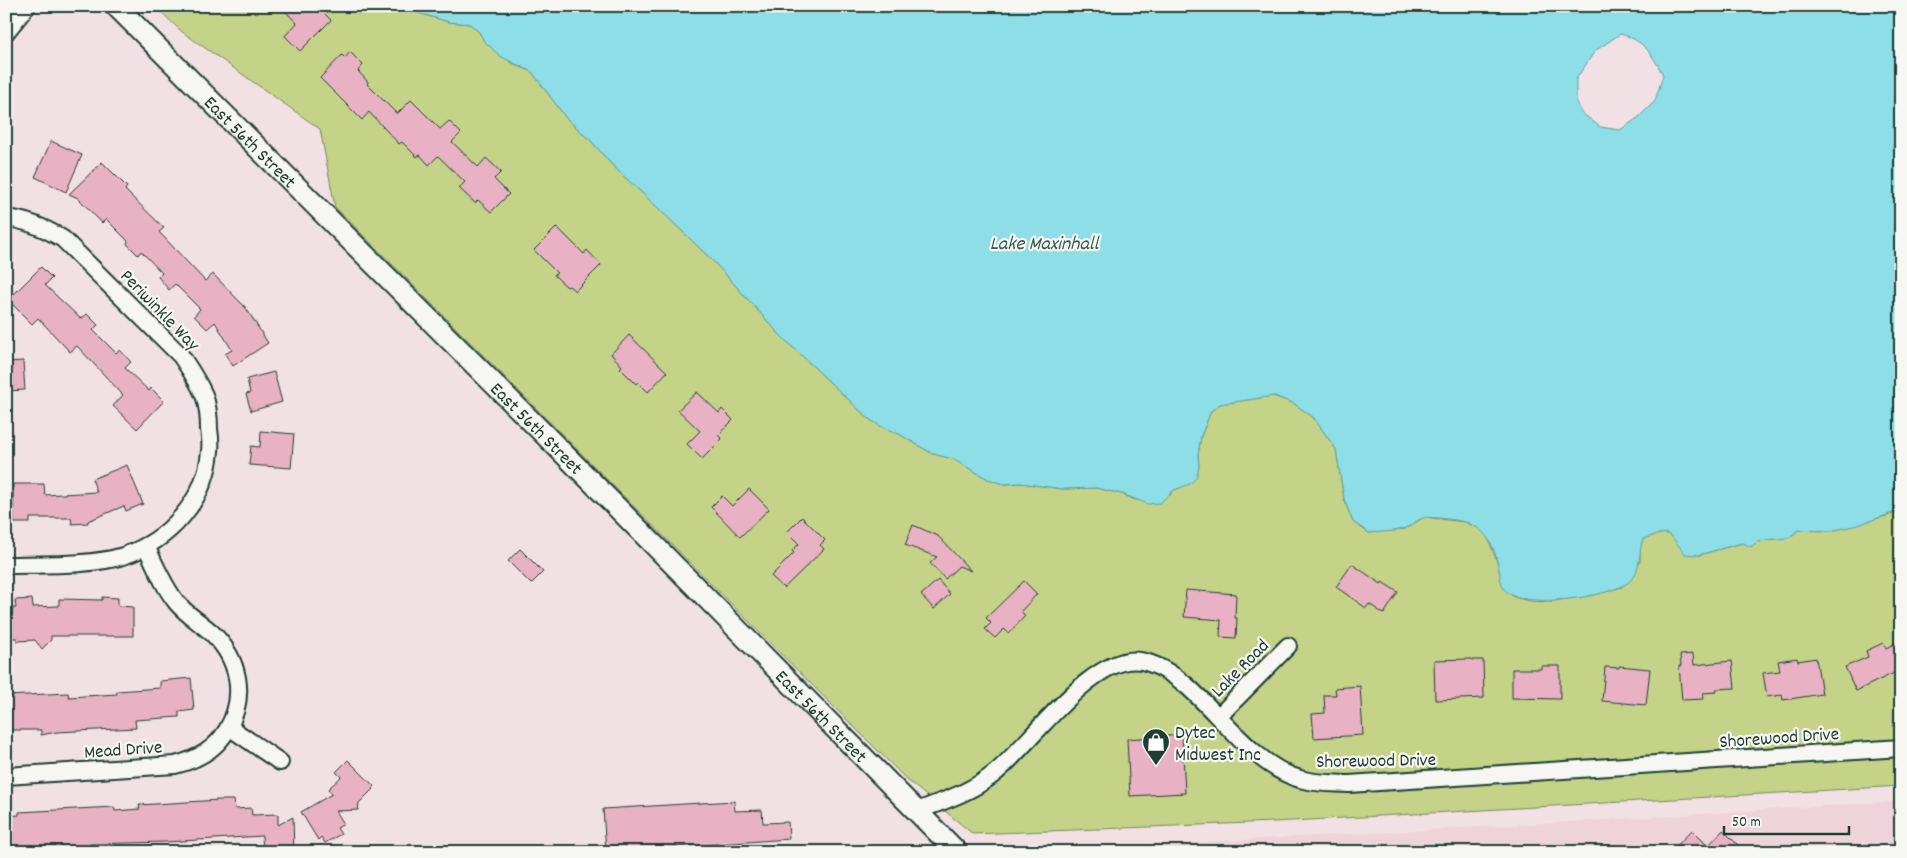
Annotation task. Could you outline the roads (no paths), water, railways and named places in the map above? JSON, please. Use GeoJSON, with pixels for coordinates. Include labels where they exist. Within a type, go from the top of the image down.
{"type":"FeatureCollection","features":[{"type":"Feature","properties":{"kind":"street"},"geometry":{"type":"LineString","coordinates":[[6,32],[27,6]]}},
{"type":"Feature","properties":{"kind":"street","name":"East 56th Street"},"geometry":{"type":"LineString","coordinates":[[116,6],[595,485],[956,852]]}},
{"type":"Feature","properties":{"kind":"street","name":"Periwinkle Way"},"geometry":{"type":"LineString","coordinates":[[6,218],[28,222],[43,228],[63,240],[181,356],[194,375],[204,396],[208,411],[211,449],[204,479],[193,501],[169,530],[146,546],[122,556],[101,561],[6,565]]}},
{"type":"Feature","properties":{"kind":"street","name":"Mead Drive"},"geometry":{"type":"LineString","coordinates":[[6,776],[167,766],[182,763],[196,758],[209,750],[220,740],[229,727],[235,714],[238,699],[236,668],[220,642],[177,603],[164,583],[146,546]]}},
{"type":"Feature","properties":{"kind":"street","name":"Lake Road"},"geometry":{"type":"LineString","coordinates":[[1219,716],[1288,646]]}},
{"type":"Feature","properties":{"kind":"street","name":"Shorewood Drive"},"geometry":{"type":"LineString","coordinates":[[917,811],[984,782],[1002,768],[1097,673],[1118,662],[1140,660],[1161,668],[1181,681],[1219,716],[1234,733],[1274,767],[1300,779],[1329,783],[1349,784],[1901,748]]}},
{"type":"Feature","properties":{"kind":"street"},"geometry":{"type":"LineString","coordinates":[[229,727],[280,762]]}},
{"type":"Feature","properties":{"kind":"water","name":"Lake Maxinhall"},"geometry":{"type":"Polygon","coordinates":[[[402,6],[1901,6],[1901,510],[1858,525],[1830,531],[1799,530],[1788,538],[1765,540],[1757,542],[1751,547],[1743,543],[1699,555],[1685,554],[1672,537],[1668,534],[1660,534],[1643,539],[1634,577],[1620,587],[1587,596],[1546,600],[1513,596],[1504,589],[1490,542],[1481,531],[1468,523],[1426,518],[1402,529],[1369,533],[1353,522],[1344,499],[1336,449],[1313,417],[1293,403],[1274,396],[1220,404],[1211,411],[1201,436],[1198,455],[1199,467],[1196,478],[1190,484],[1174,490],[1160,503],[1148,504],[1122,494],[1096,488],[1062,489],[1021,483],[1004,484],[988,479],[953,459],[933,454],[869,419],[782,337],[715,263],[615,168],[591,141],[566,118],[532,72],[500,56],[470,24],[449,22],[402,6]],[[1620,34],[1595,51],[1576,79],[1576,100],[1582,113],[1600,127],[1620,130],[1639,117],[1655,101],[1663,75],[1646,49],[1620,34]]]}},
{"type":"Feature","properties":{"kind":"place","name":"Dytec Midwest Inc"},"geometry":{"type":"Point","coordinates":[1156,766]}}]}
